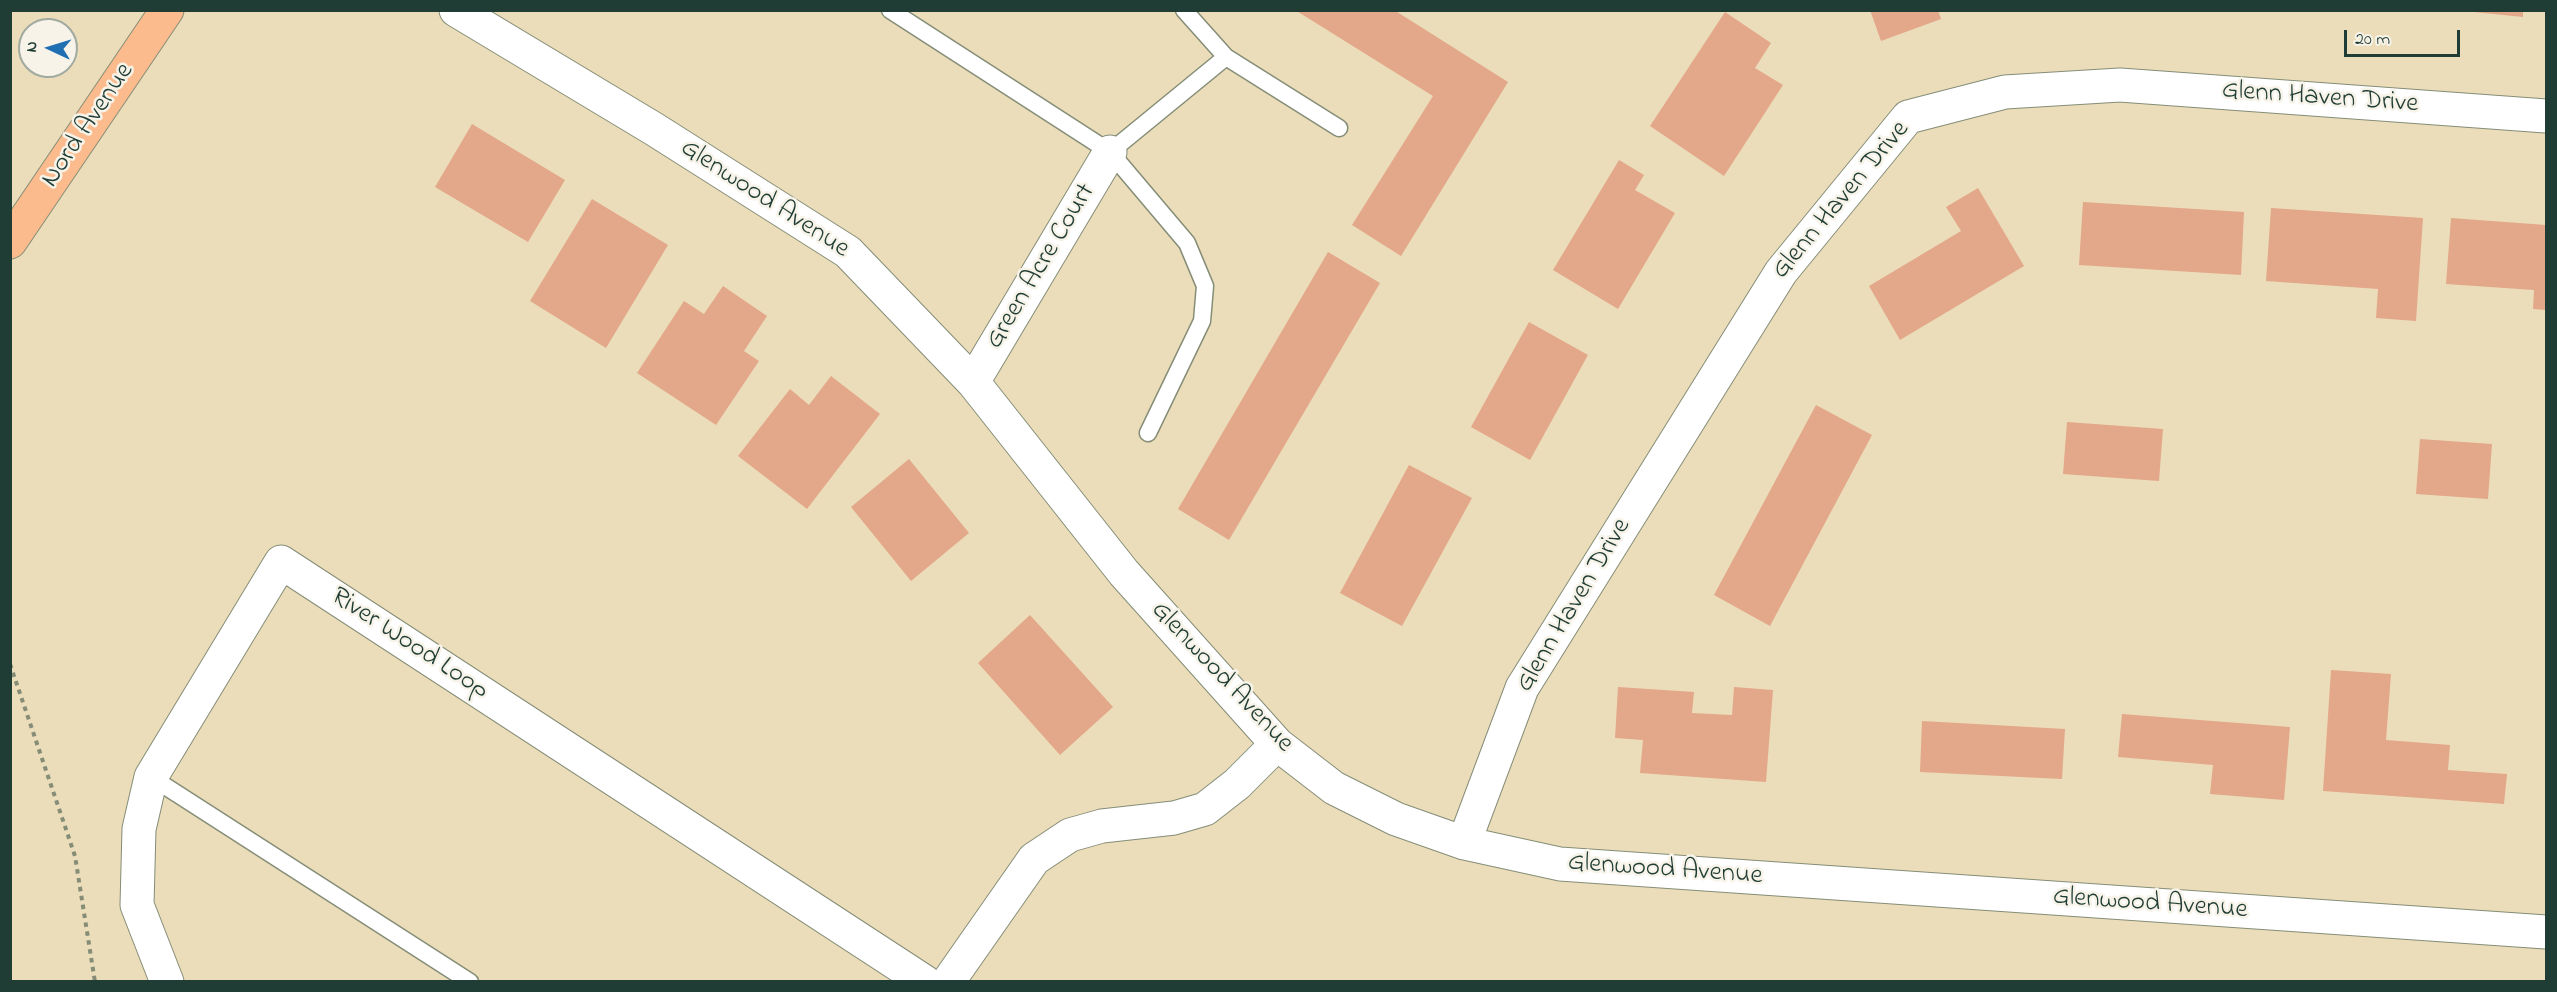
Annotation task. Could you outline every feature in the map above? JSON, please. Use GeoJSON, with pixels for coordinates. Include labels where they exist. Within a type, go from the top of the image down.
{"type":"FeatureCollection","features":[{"type":"Feature","properties":{"kind":"main road","name":"Nord Avenue"},"geometry":{"type":"LineString","coordinates":[[10,242],[167,10]]}},
{"type":"Feature","properties":{"kind":"street","name":"Glenwood Avenue"},"geometry":{"type":"LineString","coordinates":[[456,10],[654,129],[848,252],[973,382],[1124,573],[1277,744],[1334,788],[1396,819],[1464,843],[1560,864],[2547,932]]}},
{"type":"Feature","properties":{"kind":"street","name":"Glenn Haven Drive"},"geometry":{"type":"LineString","coordinates":[[1464,843],[1522,688],[1780,272],[1908,117],[2006,92],[2120,85],[2547,116]]}},
{"type":"Feature","properties":{"kind":"street","name":"Green Acre Court"},"geometry":{"type":"LineString","coordinates":[[973,382],[1110,152]]}},
{"type":"Feature","properties":{"kind":"street","name":"River Wood Loop"},"geometry":{"type":"LineString","coordinates":[[167,981],[137,905],[139,829],[151,777],[280,561],[925,981]]}},
{"type":"Feature","properties":{"kind":"street"},"geometry":{"type":"LineString","coordinates":[[948,981],[1034,860],[1070,835],[1102,826],[1174,818],[1205,809],[1237,784],[1277,744]]}},
{"type":"Feature","properties":{"kind":"lane"},"geometry":{"type":"LineString","coordinates":[[890,10],[1110,152],[1187,243],[1205,286],[1203,321],[1148,433]]}},
{"type":"Feature","properties":{"kind":"lane"},"geometry":{"type":"LineString","coordinates":[[1184,10],[1226,57],[1339,128]]}},
{"type":"Feature","properties":{"kind":"lane"},"geometry":{"type":"LineString","coordinates":[[1110,152],[1226,57]]}},
{"type":"Feature","properties":{"kind":"lane"},"geometry":{"type":"LineString","coordinates":[[151,777],[470,981]]}},
{"type":"Feature","properties":{"kind":"path"},"geometry":{"type":"LineString","coordinates":[[10,664],[75,856],[95,981]]}},
{"type":"Feature","properties":{"kind":"building"},"geometry":{"type":"Polygon","coordinates":[[[1295,10],[1394,10],[1508,82],[1401,256],[1352,225],[1433,96],[1295,10]]]}},
{"type":"Feature","properties":{"kind":"building"},"geometry":{"type":"Polygon","coordinates":[[[1870,10],[1938,10],[1941,19],[1881,41],[1870,10]]]}},
{"type":"Feature","properties":{"kind":"building"},"geometry":{"type":"Polygon","coordinates":[[[2454,10],[2523,10],[2523,17],[2454,10]]]}},
{"type":"Feature","properties":{"kind":"building"},"geometry":{"type":"Polygon","coordinates":[[[1725,12],[1771,43],[1755,68],[1783,85],[1724,176],[1650,126],[1725,12]]]}},
{"type":"Feature","properties":{"kind":"building"},"geometry":{"type":"Polygon","coordinates":[[[472,124],[565,180],[528,242],[435,187],[472,124]]]}},
{"type":"Feature","properties":{"kind":"building"},"geometry":{"type":"Polygon","coordinates":[[[1619,160],[1644,175],[1635,190],[1675,213],[1618,309],[1553,270],[1619,160]]]}},
{"type":"Feature","properties":{"kind":"building"},"geometry":{"type":"Polygon","coordinates":[[[1978,188],[2024,266],[1900,340],[1869,286],[1961,231],[1946,207],[1978,188]]]}},
{"type":"Feature","properties":{"kind":"building"},"geometry":{"type":"Polygon","coordinates":[[[592,199],[668,245],[606,348],[530,301],[592,199]]]}},
{"type":"Feature","properties":{"kind":"building"},"geometry":{"type":"Polygon","coordinates":[[[2083,202],[2244,212],[2241,275],[2079,265],[2083,202]]]}},
{"type":"Feature","properties":{"kind":"building"},"geometry":{"type":"Polygon","coordinates":[[[2271,208],[2423,218],[2416,321],[2376,318],[2378,289],[2266,281],[2271,208]]]}},
{"type":"Feature","properties":{"kind":"building"},"geometry":{"type":"Polygon","coordinates":[[[2451,218],[2546,225],[2546,310],[2533,309],[2534,290],[2446,284],[2451,218]]]}},
{"type":"Feature","properties":{"kind":"building"},"geometry":{"type":"Polygon","coordinates":[[[1328,252],[1380,283],[1229,540],[1178,509],[1328,252]]]}},
{"type":"Feature","properties":{"kind":"building"},"geometry":{"type":"Polygon","coordinates":[[[723,286],[767,316],[744,351],[759,361],[716,425],[637,373],[684,301],[704,314],[723,286]]]}},
{"type":"Feature","properties":{"kind":"building"},"geometry":{"type":"Polygon","coordinates":[[[1529,322],[1588,355],[1530,460],[1471,427],[1529,322]]]}},
{"type":"Feature","properties":{"kind":"building"},"geometry":{"type":"Polygon","coordinates":[[[831,376],[880,414],[807,509],[738,456],[790,389],[809,405],[831,376]]]}},
{"type":"Feature","properties":{"kind":"building"},"geometry":{"type":"Polygon","coordinates":[[[1816,405],[1872,435],[1770,626],[1714,595],[1816,405]]]}},
{"type":"Feature","properties":{"kind":"building"},"geometry":{"type":"Polygon","coordinates":[[[2067,422],[2163,429],[2159,481],[2063,474],[2067,422]]]}},
{"type":"Feature","properties":{"kind":"building"},"geometry":{"type":"Polygon","coordinates":[[[2420,439],[2492,444],[2488,499],[2416,494],[2420,439]]]}},
{"type":"Feature","properties":{"kind":"building"},"geometry":{"type":"Polygon","coordinates":[[[909,459],[969,533],[911,581],[851,507],[909,459]]]}},
{"type":"Feature","properties":{"kind":"building"},"geometry":{"type":"Polygon","coordinates":[[[1409,465],[1472,498],[1402,626],[1340,593],[1409,465]]]}},
{"type":"Feature","properties":{"kind":"building"},"geometry":{"type":"Polygon","coordinates":[[[1030,615],[1113,707],[1060,755],[978,663],[1030,615]]]}},
{"type":"Feature","properties":{"kind":"building"},"geometry":{"type":"Polygon","coordinates":[[[2331,670],[2391,674],[2386,740],[2450,745],[2448,770],[2507,774],[2504,804],[2323,791],[2331,670]]]}},
{"type":"Feature","properties":{"kind":"building"},"geometry":{"type":"Polygon","coordinates":[[[1618,687],[1694,692],[1692,713],[1732,715],[1734,687],[1773,690],[1766,782],[1640,773],[1643,740],[1615,738],[1618,687]]]}},
{"type":"Feature","properties":{"kind":"building"},"geometry":{"type":"Polygon","coordinates":[[[2122,714],[2290,727],[2284,800],[2210,794],[2213,765],[2118,757],[2122,714]]]}},
{"type":"Feature","properties":{"kind":"building"},"geometry":{"type":"Polygon","coordinates":[[[1922,721],[2065,729],[2062,779],[1920,772],[1922,721]]]}}]}
